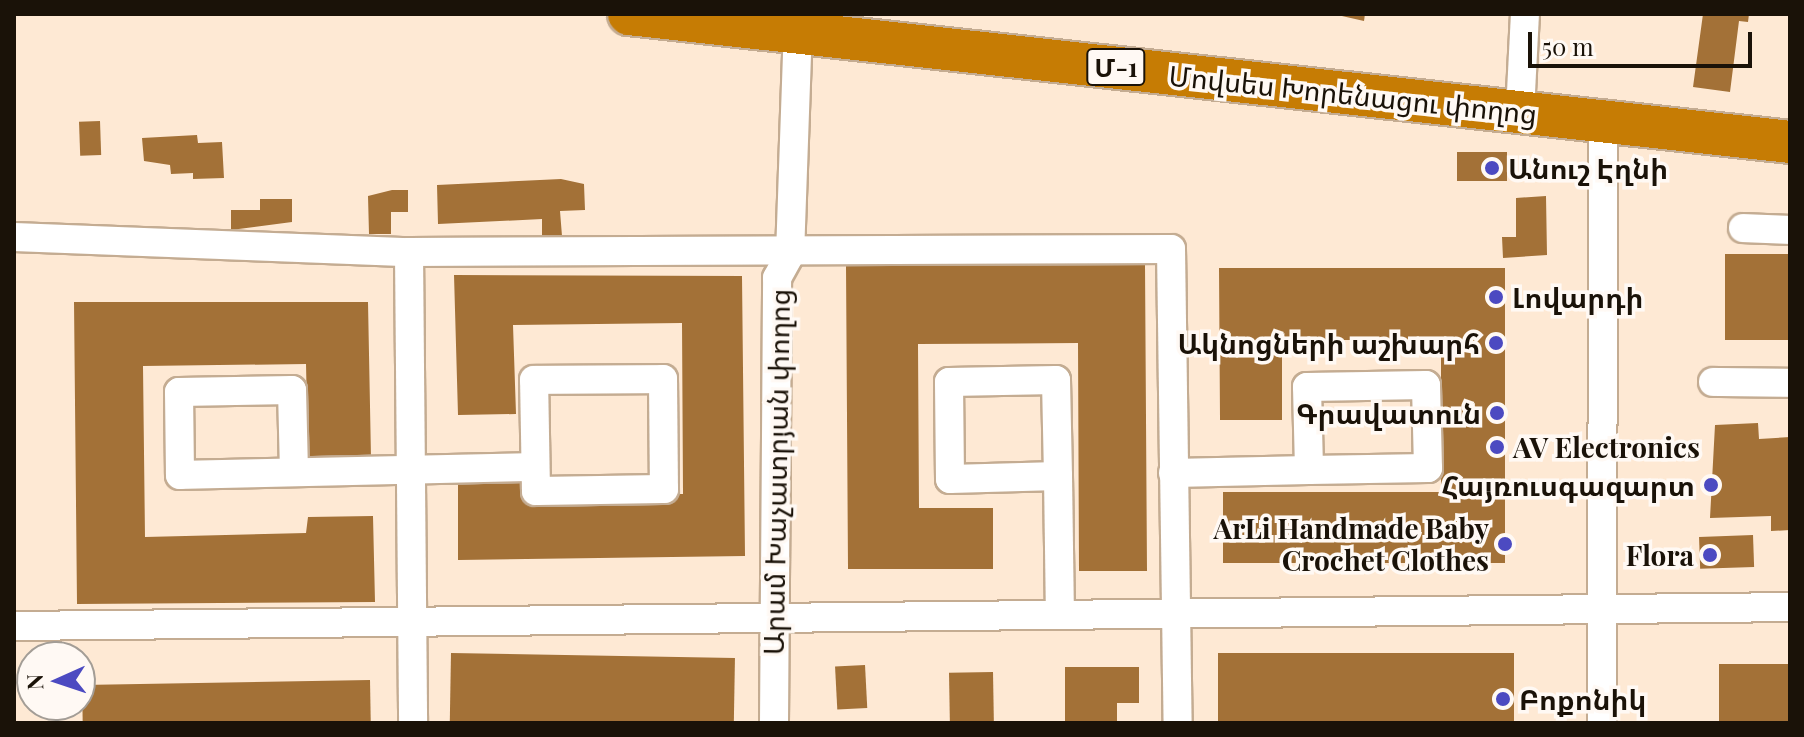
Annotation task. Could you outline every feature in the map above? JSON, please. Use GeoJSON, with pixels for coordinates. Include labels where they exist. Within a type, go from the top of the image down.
{"type":"FeatureCollection","features":[{"type":"Feature","properties":{"kind":"highway","name":"Մովսես Խորենացու փողոց"},"geometry":{"type":"LineString","coordinates":[[629,14],[1790,142]]}},
{"type":"Feature","properties":{"kind":"street"},"geometry":{"type":"LineString","coordinates":[[1520,112],[1525,14]]}},
{"type":"Feature","properties":{"kind":"street","name":"Արամ Խաչատրյան փողոց"},"geometry":{"type":"LineString","coordinates":[[774,723],[777,278],[790,255],[798,31]]}},
{"type":"Feature","properties":{"kind":"street"},"geometry":{"type":"LineString","coordinates":[[1602,723],[1603,122]]}},
{"type":"Feature","properties":{"kind":"street"},"geometry":{"type":"LineString","coordinates":[[1743,228],[1790,230]]}},
{"type":"Feature","properties":{"kind":"street"},"geometry":{"type":"LineString","coordinates":[[14,237],[409,252],[790,255],[1171,249],[1178,723]]}},
{"type":"Feature","properties":{"kind":"street"},"geometry":{"type":"LineString","coordinates":[[409,252],[413,723]]}},
{"type":"Feature","properties":{"kind":"street"},"geometry":{"type":"LineString","coordinates":[[663,379],[664,489],[536,491],[535,467],[534,380],[663,379]]}},
{"type":"Feature","properties":{"kind":"street"},"geometry":{"type":"LineString","coordinates":[[1058,476],[950,479],[949,382],[1056,380],[1058,476],[1060,612]]}},
{"type":"Feature","properties":{"kind":"street"},"geometry":{"type":"LineString","coordinates":[[1713,382],[1790,383]]}},
{"type":"Feature","properties":{"kind":"street"},"geometry":{"type":"LineString","coordinates":[[1173,473],[1428,468],[1426,385],[1307,387],[1309,470]]}},
{"type":"Feature","properties":{"kind":"street"},"geometry":{"type":"LineString","coordinates":[[294,472],[292,390],[179,392],[180,475],[535,467]]}},
{"type":"Feature","properties":{"kind":"street"},"geometry":{"type":"LineString","coordinates":[[14,626],[413,619],[773,622],[1175,610],[1790,607]]}},
{"type":"Feature","properties":{"kind":"building"},"geometry":{"type":"Polygon","coordinates":[[[1333,14],[1365,14],[1364,21],[1333,14]]]}},
{"type":"Feature","properties":{"kind":"building"},"geometry":{"type":"Polygon","coordinates":[[[1703,14],[1749,14],[1748,22],[1739,21],[1730,92],[1693,87],[1703,14]]]}},
{"type":"Feature","properties":{"kind":"building"},"geometry":{"type":"Polygon","coordinates":[[[100,121],[101,155],[80,156],[79,122],[100,121]]]}},
{"type":"Feature","properties":{"kind":"building"},"geometry":{"type":"Polygon","coordinates":[[[197,135],[198,143],[222,142],[224,178],[193,179],[193,173],[171,174],[170,165],[144,161],[142,138],[197,135]]]}},
{"type":"Feature","properties":{"kind":"building"},"geometry":{"type":"Polygon","coordinates":[[[1457,152],[1507,152],[1507,181],[1457,181],[1457,152]]]}},
{"type":"Feature","properties":{"kind":"building"},"geometry":{"type":"Polygon","coordinates":[[[561,179],[584,184],[585,210],[560,211],[562,236],[542,237],[542,219],[438,224],[437,185],[561,179]]]}},
{"type":"Feature","properties":{"kind":"building"},"geometry":{"type":"Polygon","coordinates":[[[408,190],[408,212],[391,212],[391,234],[369,234],[368,196],[408,190]]]}},
{"type":"Feature","properties":{"kind":"building"},"geometry":{"type":"Polygon","coordinates":[[[1546,196],[1547,255],[1503,258],[1502,237],[1516,237],[1516,198],[1546,196]]]}},
{"type":"Feature","properties":{"kind":"building"},"geometry":{"type":"Polygon","coordinates":[[[260,199],[292,199],[292,222],[231,230],[231,210],[260,210],[260,199]]]}},
{"type":"Feature","properties":{"kind":"building"},"geometry":{"type":"Polygon","coordinates":[[[1725,254],[1790,254],[1790,340],[1725,340],[1725,254]]]}},
{"type":"Feature","properties":{"kind":"building"},"geometry":{"type":"Polygon","coordinates":[[[1145,264],[1147,571],[1079,571],[1078,343],[918,344],[919,508],[993,508],[993,569],[848,569],[846,266],[1145,264]]]}},
{"type":"Feature","properties":{"kind":"building"},"geometry":{"type":"Polygon","coordinates":[[[1219,268],[1505,268],[1505,563],[1223,563],[1223,492],[1441,492],[1441,340],[1282,340],[1282,420],[1220,420],[1219,268]]]}},
{"type":"Feature","properties":{"kind":"building"},"geometry":{"type":"Polygon","coordinates":[[[454,275],[742,276],[745,556],[458,560],[458,469],[520,468],[522,496],[683,494],[682,323],[513,325],[516,414],[458,415],[454,275]]]}},
{"type":"Feature","properties":{"kind":"building"},"geometry":{"type":"Polygon","coordinates":[[[74,302],[368,302],[371,458],[308,456],[306,364],[143,366],[145,537],[306,533],[308,517],[373,516],[375,602],[77,604],[74,302]]]}},
{"type":"Feature","properties":{"kind":"building"},"geometry":{"type":"Polygon","coordinates":[[[1758,423],[1759,439],[1790,437],[1790,530],[1771,531],[1771,516],[1710,518],[1715,425],[1758,423]]]}},
{"type":"Feature","properties":{"kind":"building"},"geometry":{"type":"Polygon","coordinates":[[[1753,535],[1754,567],[1700,569],[1699,537],[1753,535]]]}},
{"type":"Feature","properties":{"kind":"building"},"geometry":{"type":"Polygon","coordinates":[[[451,653],[735,658],[734,723],[450,723],[451,653]]]}},
{"type":"Feature","properties":{"kind":"building"},"geometry":{"type":"Polygon","coordinates":[[[1218,653],[1514,653],[1514,723],[1218,723],[1218,653]]]}},
{"type":"Feature","properties":{"kind":"building"},"geometry":{"type":"Polygon","coordinates":[[[1719,664],[1790,664],[1790,723],[1719,723],[1719,664]]]}},
{"type":"Feature","properties":{"kind":"building"},"geometry":{"type":"Polygon","coordinates":[[[865,665],[867,708],[837,710],[835,667],[865,665]]]}},
{"type":"Feature","properties":{"kind":"building"},"geometry":{"type":"Polygon","coordinates":[[[1065,667],[1139,667],[1139,703],[1117,703],[1117,723],[1065,723],[1065,667]]]}},
{"type":"Feature","properties":{"kind":"building"},"geometry":{"type":"Polygon","coordinates":[[[993,672],[994,723],[950,723],[949,673],[993,672]]]}},
{"type":"Feature","properties":{"kind":"building"},"geometry":{"type":"Polygon","coordinates":[[[370,680],[371,723],[83,723],[96,721],[96,685],[370,680]]]}},
{"type":"Feature","properties":{"kind":"place","name":"Անուշ Էղնի"},"geometry":{"type":"Point","coordinates":[1492,168]}},
{"type":"Feature","properties":{"kind":"place","name":"Լովարդի"},"geometry":{"type":"Point","coordinates":[1496,297]}},
{"type":"Feature","properties":{"kind":"place","name":"Ակնոցների աշխարհ"},"geometry":{"type":"Point","coordinates":[1496,343]}},
{"type":"Feature","properties":{"kind":"place","name":"Գրավատուն"},"geometry":{"type":"Point","coordinates":[1497,413]}},
{"type":"Feature","properties":{"kind":"place","name":"AV Electronics"},"geometry":{"type":"Point","coordinates":[1497,447]}},
{"type":"Feature","properties":{"kind":"place","name":"Հայռուսգազարտ"},"geometry":{"type":"Point","coordinates":[1711,485]}},
{"type":"Feature","properties":{"kind":"place","name":"ArLi Handmade Baby Crochet Clothes"},"geometry":{"type":"Point","coordinates":[1505,544]}},
{"type":"Feature","properties":{"kind":"place","name":"Flora"},"geometry":{"type":"Point","coordinates":[1710,555]}},
{"type":"Feature","properties":{"kind":"place","name":"Բոքոնիկ"},"geometry":{"type":"Point","coordinates":[1503,699]}}]}
